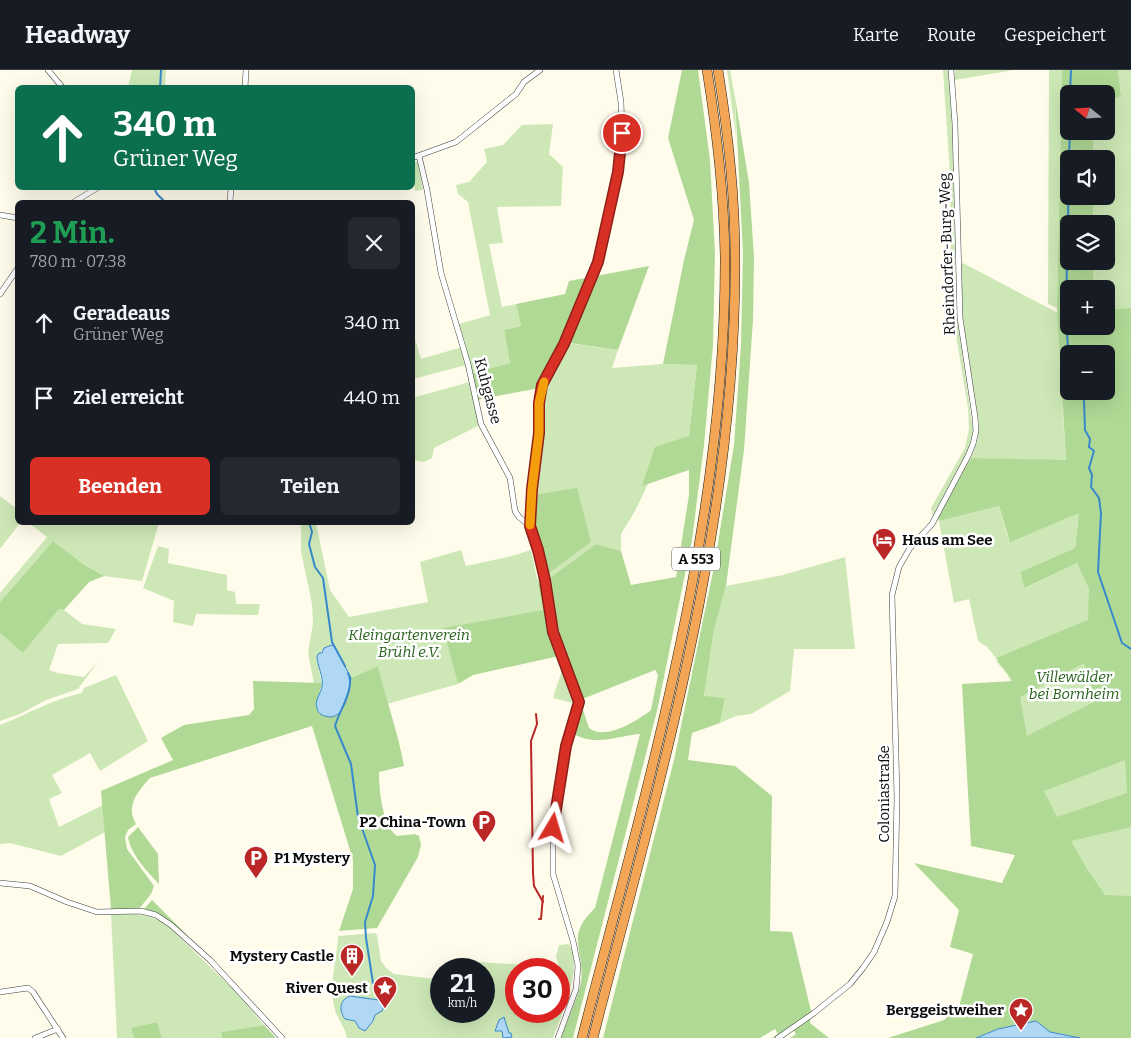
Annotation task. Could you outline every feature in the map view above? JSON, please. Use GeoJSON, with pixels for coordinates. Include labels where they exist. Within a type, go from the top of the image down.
{"type":"FeatureCollection","features":[{"type":"Feature","properties":{"kind":"highway","name":"A 553"},"geometry":{"type":"LineString","coordinates":[[582,1038],[651,771],[678,656],[713,453],[722,347],[725,255],[719,150],[707,70]]}},
{"type":"Feature","properties":{"kind":"highway","name":"A 553"},"geometry":{"type":"LineString","coordinates":[[593,1038],[678,703],[707,559],[724,453],[733,348],[736,255],[730,148],[718,70]]}},
{"type":"Feature","properties":{"kind":"street"},"geometry":{"type":"LineString","coordinates":[[48,70],[60,85]]}},
{"type":"Feature","properties":{"kind":"street"},"geometry":{"type":"LineString","coordinates":[[245,85],[246,70]]}},
{"type":"Feature","properties":{"kind":"street"},"geometry":{"type":"LineString","coordinates":[[415,157],[456,142],[516,94],[524,82],[540,70]]}},
{"type":"Feature","properties":{"kind":"street"},"geometry":{"type":"LineString","coordinates":[[530,526],[542,385],[564,344],[598,262],[618,172],[622,133],[621,102],[616,70]]}},
{"type":"Feature","properties":{"kind":"street","name":"Rheindorfer-Burg-Weg"},"geometry":{"type":"LineString","coordinates":[[936,516],[968,456],[976,431],[960,318],[957,257],[956,124],[951,70]]}},
{"type":"Feature","properties":{"kind":"street","name":"Kuhgasse"},"geometry":{"type":"LineString","coordinates":[[419,156],[427,190],[441,273],[468,364],[481,424],[510,478],[515,511],[530,526],[538,550],[545,582],[553,632],[579,702],[566,746],[560,776],[552,853],[552,868],[556,887],[574,941],[578,966],[578,980],[558,1038]]}},
{"type":"Feature","properties":{"kind":"street"},"geometry":{"type":"LineString","coordinates":[[77,200],[94,190]]}},
{"type":"Feature","properties":{"kind":"street"},"geometry":{"type":"LineString","coordinates":[[0,216],[15,218]]}},
{"type":"Feature","properties":{"kind":"street"},"geometry":{"type":"LineString","coordinates":[[0,294],[15,272]]}},
{"type":"Feature","properties":{"kind":"street","name":"Coloniastraße"},"geometry":{"type":"LineString","coordinates":[[778,1038],[814,1013],[850,984],[874,952],[889,914],[894,896],[897,797],[892,595],[899,567],[910,548],[932,524],[936,516]]}},
{"type":"Feature","properties":{"kind":"street"},"geometry":{"type":"LineString","coordinates":[[0,883],[30,886],[67,902],[97,912],[141,911],[156,915],[210,960],[282,1038]]}},
{"type":"Feature","properties":{"kind":"street"},"geometry":{"type":"LineString","coordinates":[[0,992],[28,988],[33,992],[63,1038]]}},
{"type":"Feature","properties":{"kind":"street"},"geometry":{"type":"LineString","coordinates":[[35,1038],[58,1029]]}},
{"type":"Feature","properties":{"kind":"green space"},"geometry":{"type":"Polygon","coordinates":[[[132,70],[166,70],[165,85],[128,85],[132,70]]]}},
{"type":"Feature","properties":{"kind":"green space"},"geometry":{"type":"Polygon","coordinates":[[[682,70],[698,70],[710,160],[715,253],[713,345],[704,445],[692,540],[657,711],[573,1038],[561,1038],[567,1023],[570,1023],[570,1015],[580,987],[582,975],[578,937],[580,928],[595,908],[640,734],[597,740],[572,733],[580,710],[583,710],[589,728],[603,732],[621,728],[651,710],[658,675],[655,670],[580,700],[556,632],[547,580],[596,544],[621,551],[631,585],[676,577],[689,495],[689,470],[642,486],[655,447],[689,436],[697,365],[663,364],[694,220],[668,138],[682,70]]]}},
{"type":"Feature","properties":{"kind":"green space"},"geometry":{"type":"Polygon","coordinates":[[[727,70],[730,70],[735,97],[736,137],[727,70]]]}},
{"type":"Feature","properties":{"kind":"green space"},"geometry":{"type":"Polygon","coordinates":[[[943,70],[948,70],[952,115],[956,310],[973,431],[961,464],[933,516],[931,508],[965,448],[969,429],[968,408],[956,335],[951,279],[950,174],[943,70]]]}},
{"type":"Feature","properties":{"kind":"green space"},"geometry":{"type":"Polygon","coordinates":[[[955,70],[1014,70],[955,80],[955,70]]]}},
{"type":"Feature","properties":{"kind":"green space"},"geometry":{"type":"Polygon","coordinates":[[[1049,70],[1062,70],[1062,85],[1060,85],[1057,308],[1048,304],[1049,70]]]}},
{"type":"Feature","properties":{"kind":"green space"},"geometry":{"type":"Polygon","coordinates":[[[1062,70],[1118,70],[1121,96],[1115,99],[1115,85],[1062,85],[1062,70]]]}},
{"type":"Feature","properties":{"kind":"green space","name":"Villewälder bei Bornheim"},"geometry":{"type":"Polygon","coordinates":[[[1118,70],[1131,70],[1131,972],[1043,791],[1046,790],[1026,743],[1017,693],[1007,674],[996,661],[1021,648],[996,658],[987,647],[978,641],[969,599],[954,603],[939,521],[999,506],[1009,542],[1001,504],[939,517],[966,462],[1059,466],[1070,460],[1062,400],[1066,461],[971,458],[978,439],[979,423],[963,319],[961,265],[963,263],[1058,313],[1060,335],[1115,335],[1115,312],[1117,309],[1115,309],[1115,280],[1094,280],[1093,270],[1115,270],[1115,215],[1093,215],[1093,205],[1115,205],[1115,150],[1093,150],[1093,140],[1115,140],[1115,99],[1121,96],[1118,70]],[[1078,519],[1075,548],[1020,572],[1026,588],[1077,563],[1089,589],[1089,614],[1095,612],[1078,519]]]}},
{"type":"Feature","properties":{"kind":"green space"},"geometry":{"type":"Polygon","coordinates":[[[735,97],[749,183],[754,257],[753,320],[744,450],[726,586],[714,630],[704,696],[725,698],[720,723],[692,733],[688,760],[735,766],[772,796],[770,931],[792,932],[811,1011],[810,1023],[829,1038],[790,1038],[796,1034],[793,1030],[781,1038],[772,1038],[778,1034],[775,1029],[760,1038],[603,1038],[674,760],[714,567],[734,445],[741,345],[743,253],[735,97]]]}},
{"type":"Feature","properties":{"kind":"green space"},"geometry":{"type":"Polygon","coordinates":[[[553,124],[549,154],[563,167],[561,206],[497,207],[503,243],[489,244],[502,307],[516,304],[521,326],[504,330],[510,363],[473,373],[470,364],[415,378],[415,339],[421,359],[466,346],[459,324],[490,315],[468,202],[458,194],[456,185],[469,182],[487,162],[484,149],[503,145],[522,125],[553,124]]]}},
{"type":"Feature","properties":{"kind":"green space"},"geometry":{"type":"Polygon","coordinates":[[[1061,140],[1093,140],[1093,150],[1060,150],[1061,140]]]}},
{"type":"Feature","properties":{"kind":"green space"},"geometry":{"type":"Polygon","coordinates":[[[418,162],[423,190],[415,191],[415,163],[418,162]]]}},
{"type":"Feature","properties":{"kind":"green space"},"geometry":{"type":"Polygon","coordinates":[[[1060,165],[1060,205],[1093,205],[1093,215],[1060,215],[1060,270],[1093,270],[1094,280],[1060,280],[1060,335],[1115,335],[1115,309],[1131,308],[1131,827],[1071,841],[1105,895],[1131,896],[1131,1038],[1080,1038],[1050,1032],[1036,1021],[998,1029],[976,1038],[888,1038],[944,1020],[959,1007],[973,954],[950,947],[959,910],[914,863],[1002,883],[1015,855],[971,846],[962,684],[1013,681],[996,658],[1088,620],[1089,589],[1077,563],[1025,588],[1020,572],[1075,548],[1079,513],[1010,542],[999,506],[939,521],[938,516],[971,458],[1066,460],[1062,400],[1115,400],[1115,345],[1060,345],[1060,359],[1057,308],[1060,165]],[[1084,663],[1020,697],[1027,736],[1096,701],[1084,663]],[[1125,760],[1044,791],[1057,817],[1127,793],[1125,760]]]}},
{"type":"Feature","properties":{"kind":"green space"},"geometry":{"type":"Polygon","coordinates":[[[649,266],[618,350],[563,342],[539,388],[477,400],[473,373],[510,363],[504,330],[521,326],[516,304],[565,294],[569,281],[649,266]]]}},
{"type":"Feature","properties":{"kind":"green space"},"geometry":{"type":"Polygon","coordinates":[[[567,343],[618,350],[612,368],[663,364],[697,365],[689,436],[642,485],[648,484],[621,534],[621,551],[596,544],[547,580],[533,495],[544,385],[567,343]]]}},
{"type":"Feature","properties":{"kind":"green space"},"geometry":{"type":"Polygon","coordinates":[[[470,382],[480,425],[434,448],[432,458],[424,462],[415,460],[415,397],[470,382]]]}},
{"type":"Feature","properties":{"kind":"green space"},"geometry":{"type":"Polygon","coordinates":[[[577,488],[591,542],[546,575],[532,525],[533,495],[577,488]]]}},
{"type":"Feature","properties":{"kind":"green space"},"geometry":{"type":"Polygon","coordinates":[[[0,496],[15,507],[15,525],[18,525],[0,549],[0,496]]]}},
{"type":"Feature","properties":{"kind":"green space"},"geometry":{"type":"Polygon","coordinates":[[[32,525],[158,525],[142,581],[104,576],[83,564],[53,541],[0,602],[0,593],[47,537],[32,525]]]}},
{"type":"Feature","properties":{"kind":"green space","name":"Kleingartenverein Brühl e.V."},"geometry":{"type":"Polygon","coordinates":[[[301,525],[316,525],[330,590],[349,617],[428,602],[420,562],[461,550],[466,566],[531,550],[537,579],[541,579],[542,583],[538,584],[544,610],[444,628],[458,684],[387,704],[378,666],[351,678],[332,645],[324,648],[317,660],[322,683],[314,683],[308,653],[313,623],[312,604],[301,551],[301,525]]]}},
{"type":"Feature","properties":{"kind":"green space"},"geometry":{"type":"Polygon","coordinates":[[[53,541],[83,564],[104,576],[89,582],[64,610],[59,609],[23,653],[0,633],[0,602],[53,541]]]}},
{"type":"Feature","properties":{"kind":"green space"},"geometry":{"type":"Polygon","coordinates":[[[158,546],[169,549],[168,563],[227,575],[227,590],[235,592],[236,604],[260,604],[258,615],[196,614],[193,626],[173,622],[174,601],[143,588],[158,546]]]}},
{"type":"Feature","properties":{"kind":"green space"},"geometry":{"type":"Polygon","coordinates":[[[845,557],[855,649],[794,649],[790,691],[751,714],[736,716],[720,723],[725,698],[704,697],[714,630],[726,586],[783,575],[845,557]]]}},
{"type":"Feature","properties":{"kind":"green space"},"geometry":{"type":"Polygon","coordinates":[[[538,584],[544,584],[559,656],[473,675],[458,684],[443,628],[543,610],[538,584]]]}},
{"type":"Feature","properties":{"kind":"green space"},"geometry":{"type":"Polygon","coordinates":[[[59,609],[64,610],[82,624],[116,629],[108,643],[58,644],[49,670],[84,677],[97,663],[78,689],[44,701],[20,714],[0,721],[0,633],[23,653],[59,609]]]}},
{"type":"Feature","properties":{"kind":"green space"},"geometry":{"type":"Polygon","coordinates":[[[378,666],[404,766],[379,772],[382,806],[388,824],[397,836],[415,834],[419,836],[421,845],[418,857],[377,928],[339,931],[353,889],[353,860],[312,726],[150,778],[134,799],[132,811],[136,824],[128,830],[125,837],[127,849],[154,886],[151,894],[139,909],[111,909],[101,791],[173,760],[161,738],[184,725],[249,715],[254,709],[253,681],[322,683],[316,706],[318,711],[349,688],[351,678],[378,666]]]}},
{"type":"Feature","properties":{"kind":"green space"},"geometry":{"type":"Polygon","coordinates":[[[563,667],[577,704],[553,698],[563,667]]]}},
{"type":"Feature","properties":{"kind":"green space"},"geometry":{"type":"Polygon","coordinates":[[[116,675],[148,741],[100,771],[90,753],[52,775],[62,793],[49,799],[59,827],[103,805],[105,832],[61,856],[10,843],[0,844],[0,725],[51,703],[82,693],[84,688],[116,675]]]}},
{"type":"Feature","properties":{"kind":"green space"},"geometry":{"type":"Polygon","coordinates":[[[138,827],[158,854],[159,884],[132,850],[128,837],[138,827]]]}},
{"type":"Feature","properties":{"kind":"green space"},"geometry":{"type":"Polygon","coordinates":[[[152,900],[188,936],[168,921],[144,909],[152,900]]]}},
{"type":"Feature","properties":{"kind":"green space"},"geometry":{"type":"Polygon","coordinates":[[[111,914],[147,916],[161,921],[168,926],[238,994],[264,1025],[221,1032],[222,1038],[162,1038],[157,1022],[132,1028],[134,1038],[117,1038],[111,914]]]}},
{"type":"Feature","properties":{"kind":"green space"},"geometry":{"type":"Polygon","coordinates":[[[375,933],[377,935],[381,961],[387,969],[394,974],[430,978],[430,1023],[495,1023],[495,963],[505,964],[505,1023],[559,1023],[553,1038],[347,1038],[335,1010],[332,988],[338,936],[375,933]]]}},
{"type":"Feature","properties":{"kind":"green space"},"geometry":{"type":"Polygon","coordinates":[[[569,944],[573,954],[573,978],[570,991],[570,958],[557,958],[559,945],[569,944]]]}},
{"type":"Feature","properties":{"kind":"green space"},"geometry":{"type":"Polygon","coordinates":[[[157,1022],[162,1038],[134,1038],[131,1028],[157,1022]]]}},
{"type":"Feature","properties":{"kind":"green space"},"geometry":{"type":"Polygon","coordinates":[[[264,1025],[276,1038],[222,1038],[221,1032],[264,1025]]]}},
{"type":"Feature","properties":{"kind":"water"},"geometry":{"type":"Polygon","coordinates":[[[332,645],[351,678],[349,691],[341,711],[331,717],[320,714],[316,705],[322,683],[317,656],[319,653],[322,653],[324,648],[332,645]]]}},
{"type":"Feature","properties":{"kind":"water"},"geometry":{"type":"Polygon","coordinates":[[[350,996],[386,1001],[382,1011],[375,1015],[365,1031],[359,1028],[355,1021],[345,1019],[343,1016],[342,1003],[350,996]]]}},
{"type":"Feature","properties":{"kind":"water"},"geometry":{"type":"Polygon","coordinates":[[[504,1017],[512,1037],[503,1038],[502,1031],[495,1031],[499,1020],[504,1017]]]}},
{"type":"Feature","properties":{"kind":"water","name":"Berggeistweiher"},"geometry":{"type":"Polygon","coordinates":[[[1036,1021],[1050,1032],[1080,1038],[976,1038],[998,1029],[1036,1021]]]}},
{"type":"Feature","properties":{"kind":"waterway"},"geometry":{"type":"LineString","coordinates":[[160,85],[161,70]]}},
{"type":"Feature","properties":{"kind":"waterway"},"geometry":{"type":"LineString","coordinates":[[1070,85],[1071,70]]}},
{"type":"Feature","properties":{"kind":"waterway"},"geometry":{"type":"LineString","coordinates":[[1069,150],[1070,140]]}},
{"type":"Feature","properties":{"kind":"waterway"},"geometry":{"type":"LineString","coordinates":[[155,190],[163,200]]}},
{"type":"Feature","properties":{"kind":"waterway"},"geometry":{"type":"LineString","coordinates":[[1067,280],[1068,205]]}},
{"type":"Feature","properties":{"kind":"waterway"},"geometry":{"type":"LineString","coordinates":[[1067,335],[1068,345]]}},
{"type":"Feature","properties":{"kind":"waterway"},"geometry":{"type":"LineString","coordinates":[[1084,400],[1085,430],[1090,439],[1089,447],[1094,451],[1089,468],[1092,475],[1091,487],[1099,498],[1101,513],[1098,572],[1122,643],[1131,649]]}},
{"type":"Feature","properties":{"kind":"waterway"},"geometry":{"type":"LineString","coordinates":[[310,525],[312,532],[309,544],[315,567],[323,578],[332,642],[345,666]]}},
{"type":"Feature","properties":{"kind":"waterway"},"geometry":{"type":"LineString","coordinates":[[348,673],[350,685],[335,726],[351,764],[358,817],[375,865],[373,896],[365,922],[373,983]]}},
{"type":"Feature","properties":{"kind":"railway"},"geometry":{"type":"LineString","coordinates":[[536,714],[537,724],[531,741],[533,873],[534,886],[543,902]]}},
{"type":"Feature","properties":{"kind":"railway"},"geometry":{"type":"LineString","coordinates":[[539,919],[541,919],[543,896]]}},
{"type":"Feature","properties":{"kind":"slow traffic"},"geometry":{"type":"LineString","coordinates":[[530,525],[532,489],[539,433],[539,403],[544,382]]}},
{"type":"Feature","properties":{"kind":"place","name":"Haus am See"},"geometry":{"type":"Point","coordinates":[884,561]}},
{"type":"Feature","properties":{"kind":"place","name":"P2 China-Town"},"geometry":{"type":"Point","coordinates":[484,843]}},
{"type":"Feature","properties":{"kind":"place","name":"P1 Mystery"},"geometry":{"type":"Point","coordinates":[256,879]}},
{"type":"Feature","properties":{"kind":"place","name":"Mystery Castle"},"geometry":{"type":"Point","coordinates":[352,977]}},
{"type":"Feature","properties":{"kind":"place","name":"River Quest"},"geometry":{"type":"Point","coordinates":[385,1009]}},
{"type":"Feature","properties":{"kind":"place","name":"Berggeistweiher"},"geometry":{"type":"Point","coordinates":[1021,1031]}},
{"type":"Feature","properties":{"kind":"route"},"geometry":{"type":"LineString","coordinates":[[553,828],[566,746],[579,702],[553,632],[545,580],[530,526],[532,489],[539,433],[539,403],[542,385],[564,344],[598,262],[618,172],[622,133]]}}]}
